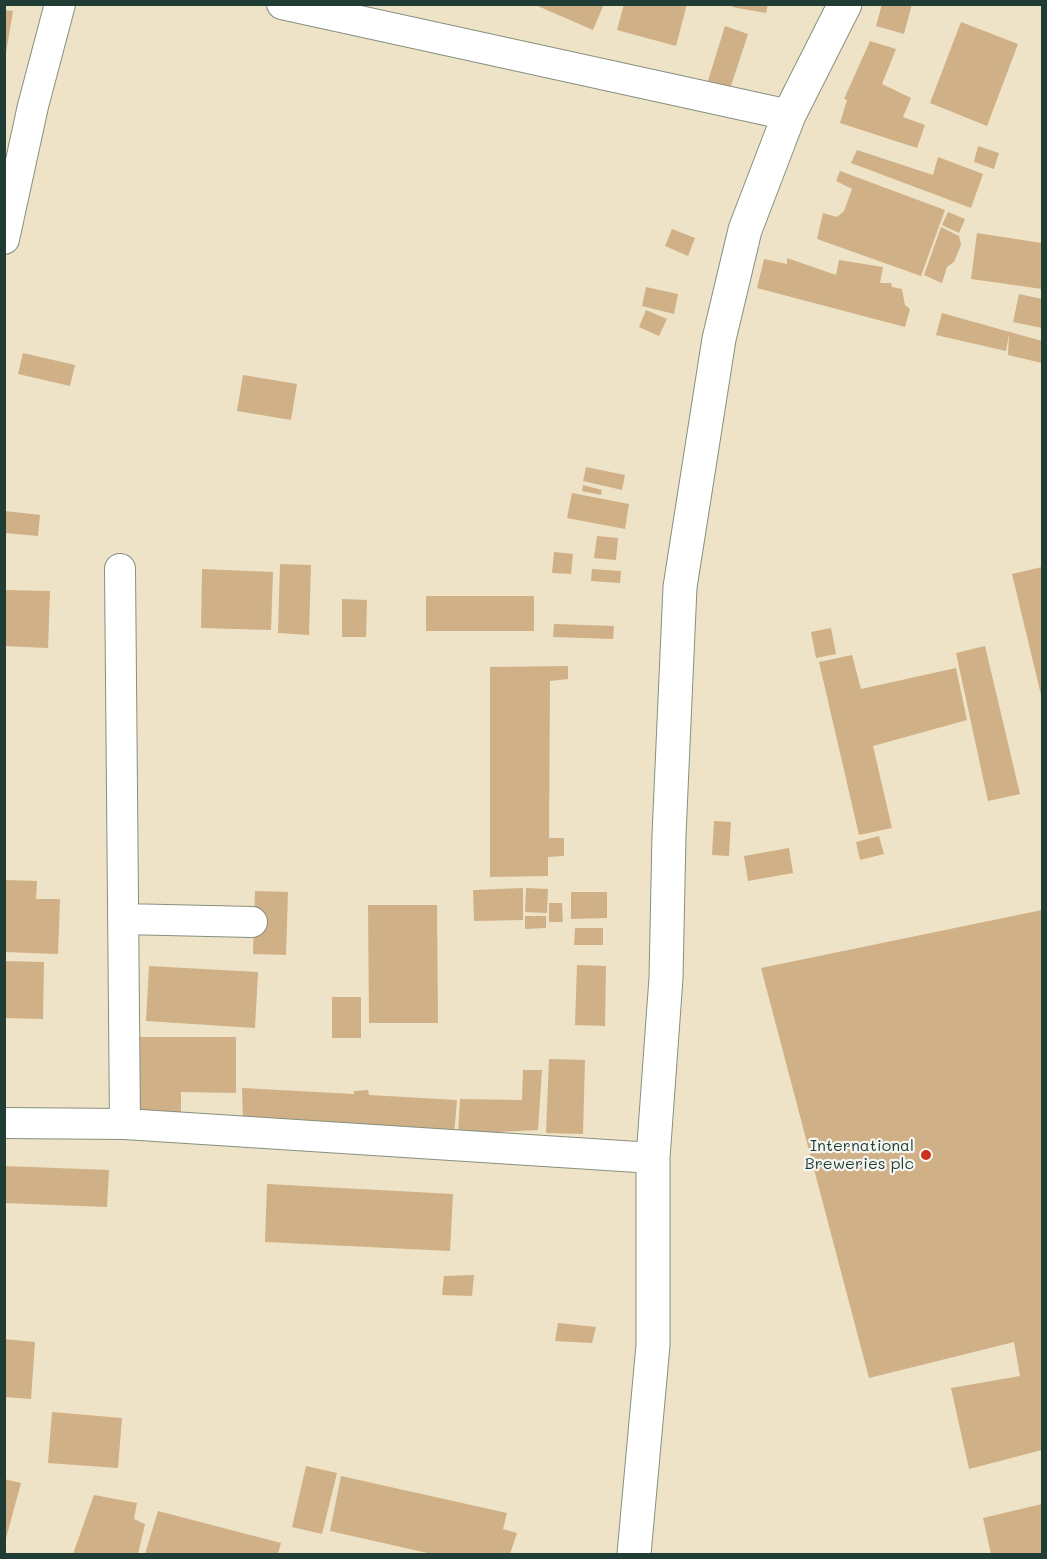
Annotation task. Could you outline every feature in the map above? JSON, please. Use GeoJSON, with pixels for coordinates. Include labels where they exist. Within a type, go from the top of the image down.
{"type":"FeatureCollection","features":[{"type":"Feature","properties":{"kind":"main road"},"geometry":{"type":"LineString","coordinates":[[634,1554],[653,1345],[653,1158],[666,978],[669,835],[682,575],[719,339],[745,230],[789,115],[844,4]]}},
{"type":"Feature","properties":{"kind":"street"},"geometry":{"type":"LineString","coordinates":[[4,239],[33,106],[60,4]]}},
{"type":"Feature","properties":{"kind":"street"},"geometry":{"type":"LineString","coordinates":[[282,4],[362,13],[789,115]]}},
{"type":"Feature","properties":{"kind":"street"},"geometry":{"type":"LineString","coordinates":[[120,569],[125,1124]]}},
{"type":"Feature","properties":{"kind":"street"},"geometry":{"type":"LineString","coordinates":[[123,920],[252,922]]}},
{"type":"Feature","properties":{"kind":"street"},"geometry":{"type":"LineString","coordinates":[[4,1123],[125,1124],[653,1158]]}},
{"type":"Feature","properties":{"kind":"building"},"geometry":{"type":"Polygon","coordinates":[[[533,4],[604,4],[593,30],[533,4]]]}},
{"type":"Feature","properties":{"kind":"building"},"geometry":{"type":"Polygon","coordinates":[[[624,4],[687,4],[676,46],[617,30],[624,4]]]}},
{"type":"Feature","properties":{"kind":"building"},"geometry":{"type":"Polygon","coordinates":[[[733,4],[768,4],[766,13],[732,7],[733,4]]]}},
{"type":"Feature","properties":{"kind":"building"},"geometry":{"type":"Polygon","coordinates":[[[882,4],[912,4],[904,34],[876,26],[882,4]]]}},
{"type":"Feature","properties":{"kind":"building"},"geometry":{"type":"Polygon","coordinates":[[[5,10],[13,11],[6,53],[5,53],[5,10]]]}},
{"type":"Feature","properties":{"kind":"building"},"geometry":{"type":"Polygon","coordinates":[[[961,22],[1018,44],[987,126],[930,103],[961,22]]]}},
{"type":"Feature","properties":{"kind":"building"},"geometry":{"type":"Polygon","coordinates":[[[725,26],[748,34],[729,92],[707,84],[725,26]]]}},
{"type":"Feature","properties":{"kind":"building"},"geometry":{"type":"Polygon","coordinates":[[[870,41],[896,49],[882,84],[911,98],[903,117],[925,125],[917,148],[840,123],[847,100],[844,99],[870,41]]]}},
{"type":"Feature","properties":{"kind":"building"},"geometry":{"type":"Polygon","coordinates":[[[978,146],[999,153],[994,169],[974,162],[978,146]]]}},
{"type":"Feature","properties":{"kind":"building"},"geometry":{"type":"Polygon","coordinates":[[[857,150],[933,175],[938,157],[983,174],[971,208],[851,163],[857,150]]]}},
{"type":"Feature","properties":{"kind":"building"},"geometry":{"type":"Polygon","coordinates":[[[840,171],[945,210],[921,276],[817,239],[823,213],[837,217],[844,211],[852,189],[836,181],[840,171]]]}},
{"type":"Feature","properties":{"kind":"building"},"geometry":{"type":"Polygon","coordinates":[[[948,212],[965,219],[959,233],[942,225],[948,212]]]}},
{"type":"Feature","properties":{"kind":"building"},"geometry":{"type":"Polygon","coordinates":[[[941,227],[959,236],[961,245],[954,262],[947,267],[942,283],[924,275],[941,227]]]}},
{"type":"Feature","properties":{"kind":"building"},"geometry":{"type":"Polygon","coordinates":[[[672,229],[695,238],[688,256],[665,246],[672,229]]]}},
{"type":"Feature","properties":{"kind":"building"},"geometry":{"type":"Polygon","coordinates":[[[977,233],[1042,243],[1042,289],[971,279],[977,233]]]}},
{"type":"Feature","properties":{"kind":"building"},"geometry":{"type":"Polygon","coordinates":[[[787,258],[836,275],[839,260],[883,267],[880,283],[891,283],[892,287],[902,289],[905,305],[910,309],[905,327],[757,288],[764,259],[787,264],[787,258]]]}},
{"type":"Feature","properties":{"kind":"building"},"geometry":{"type":"Polygon","coordinates":[[[646,287],[678,294],[674,314],[642,306],[646,287]]]}},
{"type":"Feature","properties":{"kind":"building"},"geometry":{"type":"Polygon","coordinates":[[[1019,294],[1042,299],[1042,328],[1013,322],[1019,294]]]}},
{"type":"Feature","properties":{"kind":"building"},"geometry":{"type":"Polygon","coordinates":[[[646,310],[667,319],[659,336],[639,327],[646,310]]]}},
{"type":"Feature","properties":{"kind":"building"},"geometry":{"type":"Polygon","coordinates":[[[942,313],[1042,341],[1042,363],[1008,355],[1009,334],[1006,351],[936,335],[942,313]]]}},
{"type":"Feature","properties":{"kind":"building"},"geometry":{"type":"Polygon","coordinates":[[[23,353],[75,365],[70,386],[18,374],[23,353]]]}},
{"type":"Feature","properties":{"kind":"building"},"geometry":{"type":"Polygon","coordinates":[[[243,375],[297,384],[291,420],[237,411],[243,375]]]}},
{"type":"Feature","properties":{"kind":"building"},"geometry":{"type":"Polygon","coordinates":[[[586,467],[625,475],[622,490],[583,481],[586,467]]]}},
{"type":"Feature","properties":{"kind":"building"},"geometry":{"type":"Polygon","coordinates":[[[583,485],[602,490],[601,495],[582,491],[583,485]]]}},
{"type":"Feature","properties":{"kind":"building"},"geometry":{"type":"Polygon","coordinates":[[[572,493],[629,504],[625,529],[567,518],[572,493]]]}},
{"type":"Feature","properties":{"kind":"building"},"geometry":{"type":"Polygon","coordinates":[[[5,511],[40,515],[38,536],[5,533],[5,511]]]}},
{"type":"Feature","properties":{"kind":"building"},"geometry":{"type":"Polygon","coordinates":[[[597,536],[618,538],[616,560],[594,558],[597,536]]]}},
{"type":"Feature","properties":{"kind":"building"},"geometry":{"type":"Polygon","coordinates":[[[554,552],[573,554],[571,574],[552,573],[554,552]]]}},
{"type":"Feature","properties":{"kind":"building"},"geometry":{"type":"Polygon","coordinates":[[[280,564],[311,565],[309,635],[278,633],[280,564]]]}},
{"type":"Feature","properties":{"kind":"building"},"geometry":{"type":"Polygon","coordinates":[[[1042,567],[1042,699],[1012,574],[1042,567]]]}},
{"type":"Feature","properties":{"kind":"building"},"geometry":{"type":"Polygon","coordinates":[[[202,569],[273,572],[271,630],[201,628],[202,569]]]}},
{"type":"Feature","properties":{"kind":"building"},"geometry":{"type":"Polygon","coordinates":[[[592,569],[621,571],[620,583],[591,581],[592,569]]]}},
{"type":"Feature","properties":{"kind":"building"},"geometry":{"type":"Polygon","coordinates":[[[4,590],[50,591],[48,648],[4,646],[4,590]]]}},
{"type":"Feature","properties":{"kind":"building"},"geometry":{"type":"Polygon","coordinates":[[[426,596],[534,596],[534,631],[426,631],[426,596]]]}},
{"type":"Feature","properties":{"kind":"building"},"geometry":{"type":"Polygon","coordinates":[[[342,599],[367,600],[366,637],[342,637],[342,599]]]}},
{"type":"Feature","properties":{"kind":"building"},"geometry":{"type":"Polygon","coordinates":[[[554,624],[614,626],[613,639],[553,637],[554,624]]]}},
{"type":"Feature","properties":{"kind":"building"},"geometry":{"type":"Polygon","coordinates":[[[831,628],[836,654],[816,658],[811,632],[831,628]]]}},
{"type":"Feature","properties":{"kind":"building"},"geometry":{"type":"Polygon","coordinates":[[[985,646],[1020,794],[988,801],[956,653],[985,646]]]}},
{"type":"Feature","properties":{"kind":"building"},"geometry":{"type":"Polygon","coordinates":[[[852,655],[861,689],[956,668],[967,720],[873,746],[892,828],[859,835],[819,662],[852,655]]]}},
{"type":"Feature","properties":{"kind":"building"},"geometry":{"type":"Polygon","coordinates":[[[568,666],[568,679],[550,681],[549,838],[564,838],[564,856],[548,857],[548,876],[490,877],[490,667],[568,666]]]}},
{"type":"Feature","properties":{"kind":"building"},"geometry":{"type":"Polygon","coordinates":[[[714,821],[731,822],[729,856],[712,855],[714,821]]]}},
{"type":"Feature","properties":{"kind":"building"},"geometry":{"type":"Polygon","coordinates":[[[879,836],[884,854],[860,860],[856,842],[879,836]]]}},
{"type":"Feature","properties":{"kind":"building"},"geometry":{"type":"Polygon","coordinates":[[[789,848],[793,873],[748,881],[744,856],[789,848]]]}},
{"type":"Feature","properties":{"kind":"building"},"geometry":{"type":"Polygon","coordinates":[[[4,880],[37,881],[36,899],[60,899],[58,954],[4,952],[4,880]]]}},
{"type":"Feature","properties":{"kind":"building"},"geometry":{"type":"Polygon","coordinates":[[[523,888],[523,920],[474,921],[473,890],[523,888]]]}},
{"type":"Feature","properties":{"kind":"building"},"geometry":{"type":"Polygon","coordinates":[[[526,888],[548,889],[547,913],[525,912],[526,888]]]}},
{"type":"Feature","properties":{"kind":"building"},"geometry":{"type":"Polygon","coordinates":[[[255,891],[288,892],[286,955],[253,954],[255,891]]]}},
{"type":"Feature","properties":{"kind":"building"},"geometry":{"type":"Polygon","coordinates":[[[571,892],[607,892],[607,918],[571,919],[571,892]]]}},
{"type":"Feature","properties":{"kind":"building"},"geometry":{"type":"Polygon","coordinates":[[[549,903],[562,903],[563,922],[549,922],[549,903]]]}},
{"type":"Feature","properties":{"kind":"building"},"geometry":{"type":"Polygon","coordinates":[[[368,905],[437,905],[438,1023],[369,1023],[368,905]]]}},
{"type":"Feature","properties":{"kind":"building","name":"International Breweries plc"},"geometry":{"type":"Polygon","coordinates":[[[1042,910],[1042,1450],[969,1469],[951,1388],[1020,1376],[1014,1342],[869,1378],[761,968],[1042,910]]]}},
{"type":"Feature","properties":{"kind":"building"},"geometry":{"type":"Polygon","coordinates":[[[525,916],[546,916],[546,928],[525,929],[525,916]]]}},
{"type":"Feature","properties":{"kind":"building"},"geometry":{"type":"Polygon","coordinates":[[[575,928],[603,928],[603,945],[574,945],[575,928]]]}},
{"type":"Feature","properties":{"kind":"building"},"geometry":{"type":"Polygon","coordinates":[[[4,961],[44,962],[43,1019],[4,1018],[4,961]]]}},
{"type":"Feature","properties":{"kind":"building"},"geometry":{"type":"Polygon","coordinates":[[[577,965],[606,966],[605,1026],[575,1025],[577,965]]]}},
{"type":"Feature","properties":{"kind":"building"},"geometry":{"type":"Polygon","coordinates":[[[149,966],[258,972],[255,1028],[146,1021],[149,966]]]}},
{"type":"Feature","properties":{"kind":"building"},"geometry":{"type":"Polygon","coordinates":[[[332,997],[361,997],[361,1038],[332,1038],[332,997]]]}},
{"type":"Feature","properties":{"kind":"building"},"geometry":{"type":"Polygon","coordinates":[[[131,1037],[236,1037],[236,1093],[181,1092],[181,1119],[131,1118],[131,1037]]]}},
{"type":"Feature","properties":{"kind":"building"},"geometry":{"type":"Polygon","coordinates":[[[549,1059],[585,1060],[583,1134],[546,1133],[549,1059]]]}},
{"type":"Feature","properties":{"kind":"building"},"geometry":{"type":"Polygon","coordinates":[[[523,1070],[542,1070],[538,1130],[458,1134],[460,1099],[522,1100],[523,1070]]]}},
{"type":"Feature","properties":{"kind":"building"},"geometry":{"type":"Polygon","coordinates":[[[242,1088],[354,1094],[354,1091],[368,1090],[369,1095],[457,1100],[454,1135],[243,1123],[242,1088]]]}},
{"type":"Feature","properties":{"kind":"building"},"geometry":{"type":"Polygon","coordinates":[[[4,1166],[109,1170],[107,1207],[4,1203],[4,1166]]]}},
{"type":"Feature","properties":{"kind":"building"},"geometry":{"type":"Polygon","coordinates":[[[267,1184],[453,1194],[450,1251],[265,1242],[267,1184]]]}},
{"type":"Feature","properties":{"kind":"building"},"geometry":{"type":"Polygon","coordinates":[[[474,1275],[472,1296],[442,1295],[444,1276],[474,1275]]]}},
{"type":"Feature","properties":{"kind":"building"},"geometry":{"type":"Polygon","coordinates":[[[558,1323],[596,1327],[592,1343],[555,1341],[558,1323]]]}},
{"type":"Feature","properties":{"kind":"building"},"geometry":{"type":"Polygon","coordinates":[[[4,1339],[35,1342],[31,1399],[4,1397],[4,1339]]]}},
{"type":"Feature","properties":{"kind":"building"},"geometry":{"type":"Polygon","coordinates":[[[52,1412],[122,1418],[118,1468],[48,1463],[52,1412]]]}},
{"type":"Feature","properties":{"kind":"building"},"geometry":{"type":"Polygon","coordinates":[[[306,1466],[337,1473],[322,1534],[292,1527],[306,1466]]]}},
{"type":"Feature","properties":{"kind":"building"},"geometry":{"type":"Polygon","coordinates":[[[341,1476],[507,1513],[503,1529],[517,1533],[510,1554],[432,1554],[330,1531],[341,1476]]]}},
{"type":"Feature","properties":{"kind":"building"},"geometry":{"type":"Polygon","coordinates":[[[4,1479],[21,1483],[5,1542],[4,1542],[4,1479]]]}},
{"type":"Feature","properties":{"kind":"building"},"geometry":{"type":"Polygon","coordinates":[[[94,1495],[137,1503],[134,1519],[145,1524],[138,1554],[73,1554],[94,1495]]]}},
{"type":"Feature","properties":{"kind":"building"},"geometry":{"type":"Polygon","coordinates":[[[1042,1504],[1042,1554],[991,1554],[983,1518],[1042,1504]]]}},
{"type":"Feature","properties":{"kind":"building"},"geometry":{"type":"Polygon","coordinates":[[[158,1511],[281,1543],[278,1554],[145,1554],[158,1511]]]}},
{"type":"Feature","properties":{"kind":"place","name":"International Breweries plc"},"geometry":{"type":"Point","coordinates":[926,1155]}}]}
